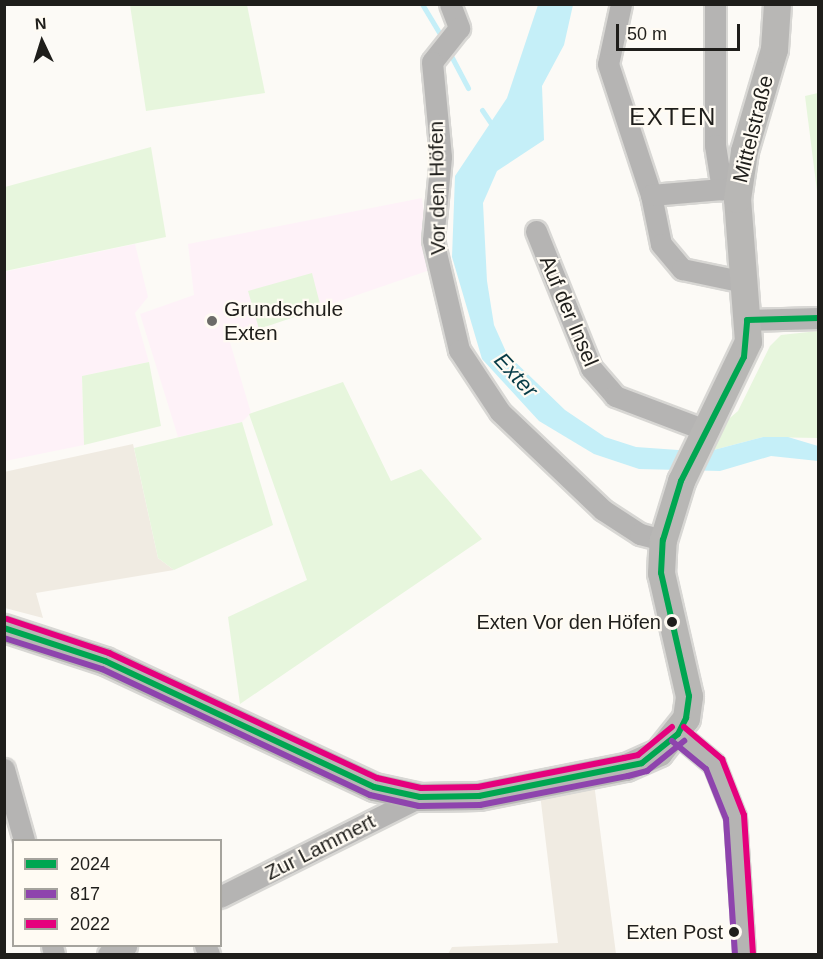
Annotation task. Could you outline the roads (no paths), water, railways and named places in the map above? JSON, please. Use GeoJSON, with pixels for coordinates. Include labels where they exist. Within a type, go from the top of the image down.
{"type":"FeatureCollection","features":[{"type":"Feature","properties":{"kind":"main road","name":"Mittelstraße"},"geometry":{"type":"LineString","coordinates":[[678,734],[689,696],[661,573],[663,540],[681,481],[704,431],[744,357],[747,320],[744,282],[730,188],[774,49],[777,4]]}},
{"type":"Feature","properties":{"kind":"main road"},"geometry":{"type":"LineString","coordinates":[[4,628],[105,662],[374,787],[420,797],[479,796],[626,767],[642,763],[678,734]]}},
{"type":"Feature","properties":{"kind":"street","name":"Vor den Höfen"},"geometry":{"type":"LineString","coordinates":[[450,4],[459,20],[431,79],[441,157],[434,240],[459,350],[500,412],[603,510],[640,534],[663,540]]}},
{"type":"Feature","properties":{"kind":"street"},"geometry":{"type":"LineString","coordinates":[[621,4],[608,64],[651,195],[661,244],[682,269],[744,282]]}},
{"type":"Feature","properties":{"kind":"street"},"geometry":{"type":"LineString","coordinates":[[651,195],[730,188],[715,145],[716,4]]}},
{"type":"Feature","properties":{"kind":"street","name":"Auf der Insel"},"geometry":{"type":"LineString","coordinates":[[536,231],[591,369],[615,396],[704,431]]}},
{"type":"Feature","properties":{"kind":"street"},"geometry":{"type":"LineString","coordinates":[[747,320],[819,318]]}},
{"type":"Feature","properties":{"kind":"street"},"geometry":{"type":"LineString","coordinates":[[678,734],[714,764],[735,817],[744,954]]}},
{"type":"Feature","properties":{"kind":"street"},"geometry":{"type":"LineString","coordinates":[[4,769],[24,839]]}},
{"type":"Feature","properties":{"kind":"street","name":"Zur Lammert"},"geometry":{"type":"LineString","coordinates":[[222,896],[420,797]]}},
{"type":"Feature","properties":{"kind":"street"},"geometry":{"type":"LineString","coordinates":[[108,954],[122,947]]}},
{"type":"Feature","properties":{"kind":"water","name":"Exter"},"geometry":{"type":"Polygon","coordinates":[[[538,5],[573,5],[564,45],[542,86],[544,140],[497,171],[483,203],[487,281],[494,325],[507,354],[565,410],[605,437],[636,447],[706,452],[763,437],[788,437],[818,446],[818,461],[771,456],[720,471],[639,469],[594,454],[539,421],[482,359],[452,257],[455,176],[507,98],[538,5]]]}},
{"type":"Feature","properties":{"kind":"waterway"},"geometry":{"type":"LineString","coordinates":[[422,4],[443,39]]}},
{"type":"Feature","properties":{"kind":"waterway"},"geometry":{"type":"LineString","coordinates":[[448,50],[468,88]]}},
{"type":"Feature","properties":{"kind":"waterway"},"geometry":{"type":"LineString","coordinates":[[482,110],[494,128]]}},
{"type":"Feature","properties":{"kind":"place","name":"Grundschule Exten"},"geometry":{"type":"Point","coordinates":[212,321]}},
{"type":"Feature","properties":{"kind":"place","name":"Exten Vor den Höfen"},"geometry":{"type":"Point","coordinates":[672,622]}},
{"type":"Feature","properties":{"kind":"place","name":"Exten Post"},"geometry":{"type":"Point","coordinates":[734,932]}},
{"type":"Feature","properties":{"kind":"district","name":"EXTEN"},"geometry":{"type":"Point","coordinates":[673,117]}}]}
